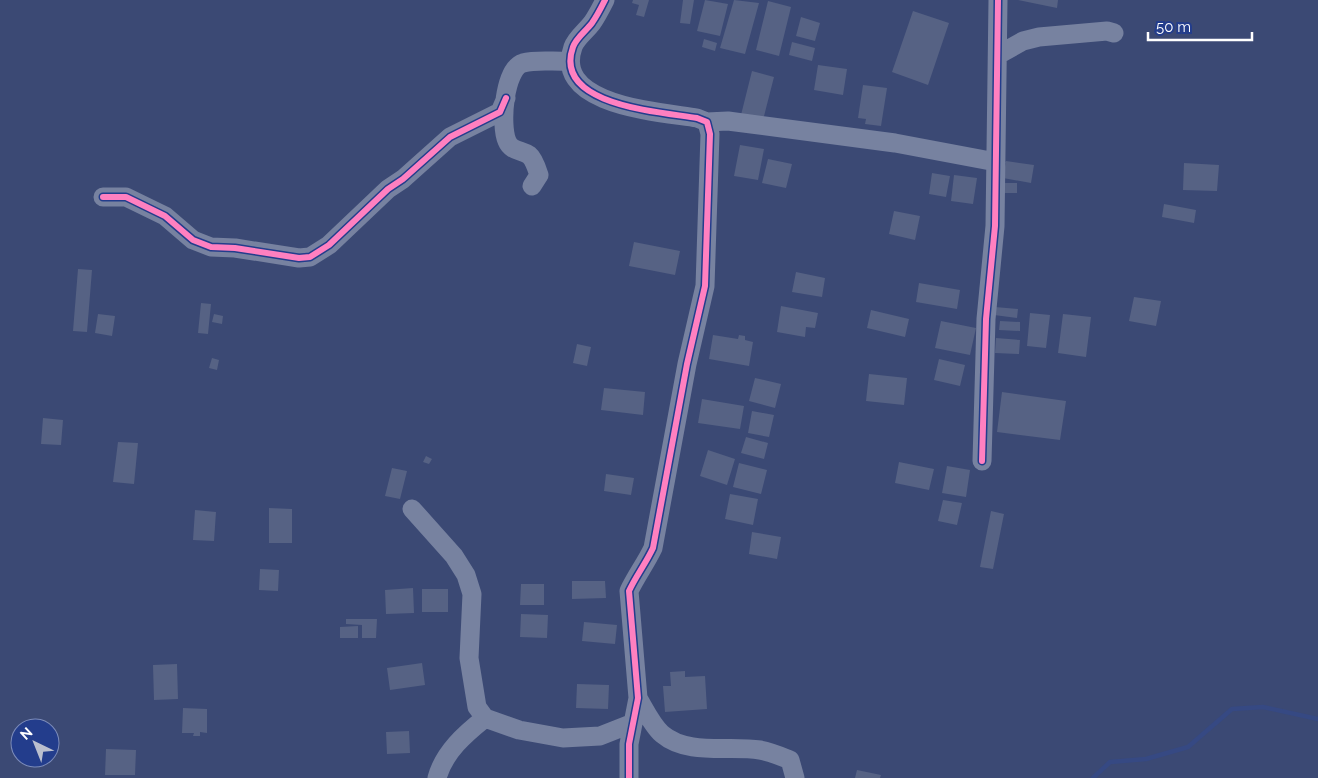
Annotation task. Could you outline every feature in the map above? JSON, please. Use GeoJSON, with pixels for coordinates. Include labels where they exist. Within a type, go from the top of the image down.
{"type":"FeatureCollection","features":[{"type":"Feature","properties":{"kind":"street"},"geometry":{"type":"LineString","coordinates":[[605,0],[593,23],[573,45],[569,60],[574,76],[595,95],[621,106],[698,118],[707,122],[728,122],[895,143],[996,162]]}},
{"type":"Feature","properties":{"kind":"street"},"geometry":{"type":"LineString","coordinates":[[982,461],[986,319],[995,226],[998,0]]}},
{"type":"Feature","properties":{"kind":"street"},"geometry":{"type":"LineString","coordinates":[[998,55],[1023,42],[1039,37],[1107,31],[1114,33]]}},
{"type":"Feature","properties":{"kind":"street"},"geometry":{"type":"LineString","coordinates":[[532,186],[539,175],[536,166],[529,155],[515,150],[507,142],[504,126],[507,90],[516,67],[524,63],[569,60]]}},
{"type":"Feature","properties":{"kind":"street"},"geometry":{"type":"LineString","coordinates":[[103,197],[126,197],[165,216],[193,240],[211,247],[235,248],[299,258],[310,257],[329,245],[388,189],[403,179],[450,138],[500,112],[506,98]]}},
{"type":"Feature","properties":{"kind":"street"},"geometry":{"type":"LineString","coordinates":[[628,778],[629,744],[638,698],[629,591],[652,548],[683,384],[705,286],[710,153],[710,134],[707,122]]}},
{"type":"Feature","properties":{"kind":"street"},"geometry":{"type":"LineString","coordinates":[[412,509],[454,556],[466,575],[472,594],[469,658],[477,707],[485,718],[519,730],[563,738],[600,736],[634,723]]}},
{"type":"Feature","properties":{"kind":"street"},"geometry":{"type":"LineString","coordinates":[[638,698],[662,734],[678,743],[702,748],[761,750],[776,754],[790,760],[795,778]]}},
{"type":"Feature","properties":{"kind":"street"},"geometry":{"type":"LineString","coordinates":[[437,778],[458,740],[485,718]]}},
{"type":"Feature","properties":{"kind":"building"},"geometry":{"type":"Polygon","coordinates":[[[633,0],[649,0],[644,17],[636,15],[639,5],[632,3],[633,0]]]}},
{"type":"Feature","properties":{"kind":"building"},"geometry":{"type":"Polygon","coordinates":[[[683,0],[694,0],[690,24],[680,23],[683,0]]]}},
{"type":"Feature","properties":{"kind":"building"},"geometry":{"type":"Polygon","coordinates":[[[705,0],[728,4],[720,36],[697,31],[705,0]]]}},
{"type":"Feature","properties":{"kind":"building"},"geometry":{"type":"Polygon","coordinates":[[[734,0],[759,3],[745,54],[720,48],[734,0]]]}},
{"type":"Feature","properties":{"kind":"building"},"geometry":{"type":"Polygon","coordinates":[[[1018,0],[1058,0],[1057,8],[1018,0]]]}},
{"type":"Feature","properties":{"kind":"building"},"geometry":{"type":"Polygon","coordinates":[[[768,1],[791,7],[779,56],[756,50],[768,1]]]}},
{"type":"Feature","properties":{"kind":"building"},"geometry":{"type":"Polygon","coordinates":[[[913,11],[949,23],[928,85],[892,72],[913,11]]]}},
{"type":"Feature","properties":{"kind":"building"},"geometry":{"type":"Polygon","coordinates":[[[801,17],[820,23],[815,41],[796,36],[801,17]]]}},
{"type":"Feature","properties":{"kind":"building"},"geometry":{"type":"Polygon","coordinates":[[[704,39],[717,43],[715,51],[702,47],[704,39]]]}},
{"type":"Feature","properties":{"kind":"building"},"geometry":{"type":"Polygon","coordinates":[[[792,42],[815,48],[812,61],[789,55],[792,42]]]}},
{"type":"Feature","properties":{"kind":"building"},"geometry":{"type":"Polygon","coordinates":[[[818,65],[847,69],[843,95],[814,90],[818,65]]]}},
{"type":"Feature","properties":{"kind":"building"},"geometry":{"type":"Polygon","coordinates":[[[752,71],[774,77],[763,120],[741,115],[752,71]]]}},
{"type":"Feature","properties":{"kind":"building"},"geometry":{"type":"Polygon","coordinates":[[[863,85],[887,88],[881,126],[865,124],[866,119],[858,118],[863,85]]]}},
{"type":"Feature","properties":{"kind":"building"},"geometry":{"type":"Polygon","coordinates":[[[740,145],[764,149],[758,180],[734,176],[740,145]]]}},
{"type":"Feature","properties":{"kind":"building"},"geometry":{"type":"Polygon","coordinates":[[[768,159],[792,164],[786,188],[762,183],[768,159]]]}},
{"type":"Feature","properties":{"kind":"building"},"geometry":{"type":"Polygon","coordinates":[[[1006,161],[1034,165],[1031,183],[1003,178],[1006,161]]]}},
{"type":"Feature","properties":{"kind":"building"},"geometry":{"type":"Polygon","coordinates":[[[1184,163],[1219,165],[1217,191],[1183,190],[1184,163]]]}},
{"type":"Feature","properties":{"kind":"building"},"geometry":{"type":"Polygon","coordinates":[[[932,173],[950,176],[946,197],[929,194],[932,173]]]}},
{"type":"Feature","properties":{"kind":"building"},"geometry":{"type":"Polygon","coordinates":[[[954,175],[977,178],[973,204],[951,201],[954,175]]]}},
{"type":"Feature","properties":{"kind":"building"},"geometry":{"type":"Polygon","coordinates":[[[999,183],[1017,183],[1017,193],[999,193],[999,183]]]}},
{"type":"Feature","properties":{"kind":"building"},"geometry":{"type":"Polygon","coordinates":[[[1164,204],[1196,210],[1194,223],[1162,217],[1164,204]]]}},
{"type":"Feature","properties":{"kind":"building"},"geometry":{"type":"Polygon","coordinates":[[[894,211],[920,216],[915,240],[889,234],[894,211]]]}},
{"type":"Feature","properties":{"kind":"building"},"geometry":{"type":"Polygon","coordinates":[[[634,242],[680,251],[675,275],[629,266],[634,242]]]}},
{"type":"Feature","properties":{"kind":"building"},"geometry":{"type":"Polygon","coordinates":[[[78,269],[92,270],[87,332],[73,331],[78,269]]]}},
{"type":"Feature","properties":{"kind":"building"},"geometry":{"type":"Polygon","coordinates":[[[796,272],[825,278],[822,297],[792,292],[796,272]]]}},
{"type":"Feature","properties":{"kind":"building"},"geometry":{"type":"Polygon","coordinates":[[[919,283],[960,290],[957,309],[916,302],[919,283]]]}},
{"type":"Feature","properties":{"kind":"building"},"geometry":{"type":"Polygon","coordinates":[[[1134,297],[1161,301],[1156,326],[1129,321],[1134,297]]]}},
{"type":"Feature","properties":{"kind":"building"},"geometry":{"type":"Polygon","coordinates":[[[201,303],[211,304],[208,334],[198,333],[201,303]]]}},
{"type":"Feature","properties":{"kind":"building"},"geometry":{"type":"Polygon","coordinates":[[[781,306],[818,313],[815,328],[806,327],[805,337],[777,332],[781,306]]]}},
{"type":"Feature","properties":{"kind":"building"},"geometry":{"type":"Polygon","coordinates":[[[995,307],[1018,309],[1017,318],[994,315],[995,307]]]}},
{"type":"Feature","properties":{"kind":"building"},"geometry":{"type":"Polygon","coordinates":[[[871,310],[909,319],[905,337],[867,328],[871,310]]]}},
{"type":"Feature","properties":{"kind":"building"},"geometry":{"type":"Polygon","coordinates":[[[1030,313],[1050,315],[1046,348],[1027,346],[1030,313]]]}},
{"type":"Feature","properties":{"kind":"building"},"geometry":{"type":"Polygon","coordinates":[[[98,314],[115,316],[112,336],[95,333],[98,314]]]}},
{"type":"Feature","properties":{"kind":"building"},"geometry":{"type":"Polygon","coordinates":[[[214,314],[223,316],[222,324],[212,322],[214,314]]]}},
{"type":"Feature","properties":{"kind":"building"},"geometry":{"type":"Polygon","coordinates":[[[1063,314],[1091,317],[1086,357],[1058,353],[1063,314]]]}},
{"type":"Feature","properties":{"kind":"building"},"geometry":{"type":"Polygon","coordinates":[[[941,321],[976,328],[970,355],[935,348],[941,321]]]}},
{"type":"Feature","properties":{"kind":"building"},"geometry":{"type":"Polygon","coordinates":[[[1000,321],[1020,322],[1020,331],[999,330],[1000,321]]]}},
{"type":"Feature","properties":{"kind":"building"},"geometry":{"type":"Polygon","coordinates":[[[713,335],[738,339],[739,335],[745,336],[745,340],[753,342],[749,366],[709,359],[713,335]]]}},
{"type":"Feature","properties":{"kind":"building"},"geometry":{"type":"Polygon","coordinates":[[[996,338],[1020,340],[1019,354],[995,353],[996,338]]]}},
{"type":"Feature","properties":{"kind":"building"},"geometry":{"type":"Polygon","coordinates":[[[577,344],[591,347],[587,366],[573,363],[577,344]]]}},
{"type":"Feature","properties":{"kind":"building"},"geometry":{"type":"Polygon","coordinates":[[[212,358],[219,360],[217,370],[209,368],[212,358]]]}},
{"type":"Feature","properties":{"kind":"building"},"geometry":{"type":"Polygon","coordinates":[[[939,359],[965,365],[960,386],[934,380],[939,359]]]}},
{"type":"Feature","properties":{"kind":"building"},"geometry":{"type":"Polygon","coordinates":[[[869,374],[907,378],[904,405],[866,401],[869,374]]]}},
{"type":"Feature","properties":{"kind":"building"},"geometry":{"type":"Polygon","coordinates":[[[755,378],[781,384],[775,408],[749,401],[755,378]]]}},
{"type":"Feature","properties":{"kind":"building"},"geometry":{"type":"Polygon","coordinates":[[[604,388],[645,392],[643,415],[601,410],[604,388]]]}},
{"type":"Feature","properties":{"kind":"building"},"geometry":{"type":"Polygon","coordinates":[[[1002,392],[1066,401],[1060,440],[997,432],[1002,392]]]}},
{"type":"Feature","properties":{"kind":"building"},"geometry":{"type":"Polygon","coordinates":[[[702,399],[744,406],[740,429],[698,423],[702,399]]]}},
{"type":"Feature","properties":{"kind":"building"},"geometry":{"type":"Polygon","coordinates":[[[752,411],[774,415],[769,437],[748,433],[752,411]]]}},
{"type":"Feature","properties":{"kind":"building"},"geometry":{"type":"Polygon","coordinates":[[[43,418],[63,420],[61,445],[41,444],[43,418]]]}},
{"type":"Feature","properties":{"kind":"building"},"geometry":{"type":"Polygon","coordinates":[[[746,437],[768,443],[764,459],[741,453],[746,437]]]}},
{"type":"Feature","properties":{"kind":"building"},"geometry":{"type":"Polygon","coordinates":[[[118,442],[138,443],[134,484],[113,482],[118,442]]]}},
{"type":"Feature","properties":{"kind":"building"},"geometry":{"type":"Polygon","coordinates":[[[708,450],[735,459],[727,485],[700,476],[708,450]]]}},
{"type":"Feature","properties":{"kind":"building"},"geometry":{"type":"Polygon","coordinates":[[[426,456],[432,459],[429,464],[423,462],[426,456]]]}},
{"type":"Feature","properties":{"kind":"building"},"geometry":{"type":"Polygon","coordinates":[[[899,462],[934,469],[929,490],[895,483],[899,462]]]}},
{"type":"Feature","properties":{"kind":"building"},"geometry":{"type":"Polygon","coordinates":[[[739,463],[767,470],[761,494],[733,487],[739,463]]]}},
{"type":"Feature","properties":{"kind":"building"},"geometry":{"type":"Polygon","coordinates":[[[947,466],[970,470],[966,497],[942,493],[947,466]]]}},
{"type":"Feature","properties":{"kind":"building"},"geometry":{"type":"Polygon","coordinates":[[[392,468],[407,471],[400,499],[385,496],[392,468]]]}},
{"type":"Feature","properties":{"kind":"building"},"geometry":{"type":"Polygon","coordinates":[[[606,474],[634,478],[631,495],[604,491],[606,474]]]}},
{"type":"Feature","properties":{"kind":"building"},"geometry":{"type":"Polygon","coordinates":[[[730,494],[758,499],[753,525],[725,519],[730,494]]]}},
{"type":"Feature","properties":{"kind":"building"},"geometry":{"type":"Polygon","coordinates":[[[943,500],[962,503],[957,525],[938,521],[943,500]]]}},
{"type":"Feature","properties":{"kind":"building"},"geometry":{"type":"Polygon","coordinates":[[[269,508],[292,509],[292,543],[269,543],[269,508]]]}},
{"type":"Feature","properties":{"kind":"building"},"geometry":{"type":"Polygon","coordinates":[[[195,510],[216,512],[214,541],[193,540],[195,510]]]}},
{"type":"Feature","properties":{"kind":"building"},"geometry":{"type":"Polygon","coordinates":[[[991,511],[1004,514],[993,569],[980,567],[991,511]]]}},
{"type":"Feature","properties":{"kind":"building"},"geometry":{"type":"Polygon","coordinates":[[[752,532],[781,537],[777,559],[749,554],[752,532]]]}},
{"type":"Feature","properties":{"kind":"building"},"geometry":{"type":"Polygon","coordinates":[[[260,569],[279,570],[278,591],[259,590],[260,569]]]}},
{"type":"Feature","properties":{"kind":"building"},"geometry":{"type":"Polygon","coordinates":[[[572,581],[605,581],[606,598],[572,599],[572,581]]]}},
{"type":"Feature","properties":{"kind":"building"},"geometry":{"type":"Polygon","coordinates":[[[521,584],[544,584],[544,605],[520,605],[521,584]]]}},
{"type":"Feature","properties":{"kind":"building"},"geometry":{"type":"Polygon","coordinates":[[[413,588],[414,613],[386,614],[385,590],[413,588]]]}},
{"type":"Feature","properties":{"kind":"building"},"geometry":{"type":"Polygon","coordinates":[[[422,589],[448,589],[448,612],[422,612],[422,589]]]}},
{"type":"Feature","properties":{"kind":"building"},"geometry":{"type":"Polygon","coordinates":[[[521,614],[548,615],[547,638],[520,637],[521,614]]]}},
{"type":"Feature","properties":{"kind":"building"},"geometry":{"type":"Polygon","coordinates":[[[346,619],[377,619],[376,638],[362,638],[362,625],[346,624],[346,619]]]}},
{"type":"Feature","properties":{"kind":"building"},"geometry":{"type":"Polygon","coordinates":[[[584,622],[617,625],[615,644],[582,641],[584,622]]]}},
{"type":"Feature","properties":{"kind":"building"},"geometry":{"type":"Polygon","coordinates":[[[358,626],[358,638],[340,638],[340,627],[358,626]]]}},
{"type":"Feature","properties":{"kind":"building"},"geometry":{"type":"Polygon","coordinates":[[[422,663],[425,685],[390,690],[387,668],[422,663]]]}},
{"type":"Feature","properties":{"kind":"building"},"geometry":{"type":"Polygon","coordinates":[[[177,664],[178,699],[154,700],[153,665],[177,664]]]}},
{"type":"Feature","properties":{"kind":"building"},"geometry":{"type":"Polygon","coordinates":[[[685,671],[685,677],[705,676],[707,709],[665,712],[663,686],[671,686],[670,672],[685,671]]]}},
{"type":"Feature","properties":{"kind":"building"},"geometry":{"type":"Polygon","coordinates":[[[577,684],[609,685],[608,709],[576,708],[577,684]]]}},
{"type":"Feature","properties":{"kind":"building"},"geometry":{"type":"Polygon","coordinates":[[[183,708],[207,709],[207,733],[200,732],[200,736],[193,736],[194,733],[182,733],[183,708]]]}},
{"type":"Feature","properties":{"kind":"building"},"geometry":{"type":"Polygon","coordinates":[[[409,731],[410,753],[387,754],[386,732],[409,731]]]}},
{"type":"Feature","properties":{"kind":"building"},"geometry":{"type":"Polygon","coordinates":[[[106,749],[136,750],[135,775],[105,775],[106,749]]]}},
{"type":"Feature","properties":{"kind":"building"},"geometry":{"type":"Polygon","coordinates":[[[857,770],[881,775],[880,778],[855,778],[857,770]]]}},
{"type":"Feature","properties":{"kind":"waterway"},"geometry":{"type":"LineString","coordinates":[[1093,778],[1110,762],[1146,759],[1188,747],[1232,709],[1263,707],[1318,719]]}},
{"type":"Feature","properties":{"kind":"cycle path"},"geometry":{"type":"LineString","coordinates":[[605,0],[590,26],[573,47],[571,67],[579,82],[594,94],[614,102],[660,113],[697,118],[707,122],[710,134],[705,286],[687,364],[653,548],[629,591],[638,698],[629,744],[629,778]]}},
{"type":"Feature","properties":{"kind":"cycle path"},"geometry":{"type":"LineString","coordinates":[[982,461],[986,319],[995,226],[998,0]]}},
{"type":"Feature","properties":{"kind":"cycle path"},"geometry":{"type":"LineString","coordinates":[[103,197],[126,197],[165,216],[193,240],[211,247],[235,248],[299,258],[310,257],[329,245],[388,189],[403,179],[450,137],[500,112],[506,98]]}}]}
